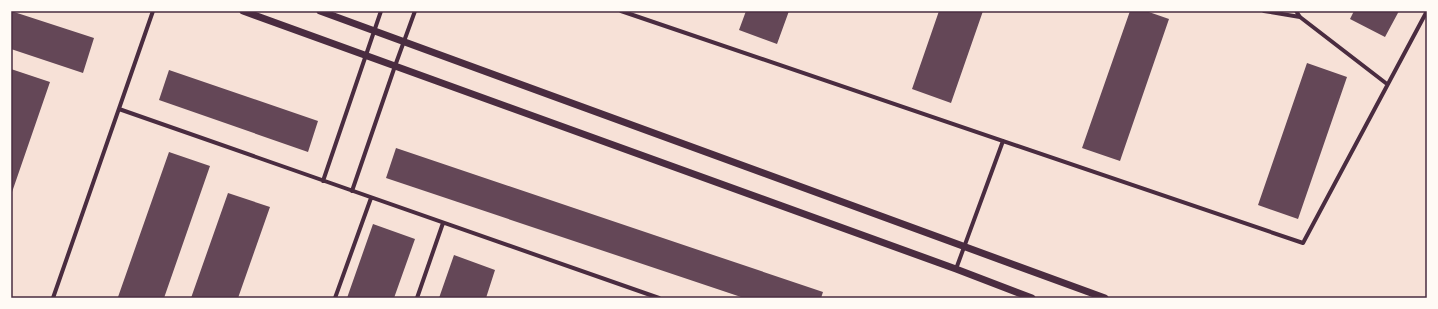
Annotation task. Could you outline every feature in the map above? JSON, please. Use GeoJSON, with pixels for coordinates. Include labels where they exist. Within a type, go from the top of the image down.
{"type":"FeatureCollection","features":[{"type":"Feature","properties":{"kind":"street"},"geometry":{"type":"LineString","coordinates":[[53,298],[153,11]]}},
{"type":"Feature","properties":{"kind":"street"},"geometry":{"type":"LineString","coordinates":[[243,11],[956,269],[1032,298]]}},
{"type":"Feature","properties":{"kind":"street"},"geometry":{"type":"LineString","coordinates":[[320,11],[1105,298]]}},
{"type":"Feature","properties":{"kind":"street"},"geometry":{"type":"LineString","coordinates":[[323,181],[381,11]]}},
{"type":"Feature","properties":{"kind":"street"},"geometry":{"type":"LineString","coordinates":[[352,191],[415,11]]}},
{"type":"Feature","properties":{"kind":"street"},"geometry":{"type":"LineString","coordinates":[[621,11],[1304,243],[1427,11]]}},
{"type":"Feature","properties":{"kind":"street"},"geometry":{"type":"LineString","coordinates":[[1264,11],[1300,17]]}},
{"type":"Feature","properties":{"kind":"street"},"geometry":{"type":"LineString","coordinates":[[1296,11],[1300,17],[1388,84]]}},
{"type":"Feature","properties":{"kind":"street"},"geometry":{"type":"LineString","coordinates":[[119,110],[659,298]]}},
{"type":"Feature","properties":{"kind":"street"},"geometry":{"type":"LineString","coordinates":[[956,269],[1003,141]]}},
{"type":"Feature","properties":{"kind":"street"},"geometry":{"type":"LineString","coordinates":[[335,298],[371,198]]}},
{"type":"Feature","properties":{"kind":"street"},"geometry":{"type":"LineString","coordinates":[[417,298],[443,223]]}},
{"type":"Feature","properties":{"kind":"building"},"geometry":{"type":"Polygon","coordinates":[[[11,11],[94,38],[83,73],[11,49],[11,11]]]}},
{"type":"Feature","properties":{"kind":"building"},"geometry":{"type":"Polygon","coordinates":[[[746,11],[789,11],[777,44],[739,30],[746,11]]]}},
{"type":"Feature","properties":{"kind":"building"},"geometry":{"type":"Polygon","coordinates":[[[939,11],[983,11],[951,103],[912,89],[939,11]]]}},
{"type":"Feature","properties":{"kind":"building"},"geometry":{"type":"Polygon","coordinates":[[[1130,11],[1146,11],[1169,19],[1120,161],[1082,148],[1130,11]]]}},
{"type":"Feature","properties":{"kind":"building"},"geometry":{"type":"Polygon","coordinates":[[[1354,11],[1399,11],[1385,37],[1350,19],[1354,11]]]}},
{"type":"Feature","properties":{"kind":"building"},"geometry":{"type":"Polygon","coordinates":[[[1307,63],[1347,77],[1298,219],[1258,205],[1307,63]]]}},
{"type":"Feature","properties":{"kind":"building"},"geometry":{"type":"Polygon","coordinates":[[[11,69],[50,82],[11,195],[11,69]]]}},
{"type":"Feature","properties":{"kind":"building"},"geometry":{"type":"Polygon","coordinates":[[[169,70],[318,121],[308,152],[159,100],[169,70]]]}},
{"type":"Feature","properties":{"kind":"building"},"geometry":{"type":"Polygon","coordinates":[[[396,148],[823,292],[821,298],[744,298],[386,178],[396,148]]]}},
{"type":"Feature","properties":{"kind":"building"},"geometry":{"type":"Polygon","coordinates":[[[169,152],[210,166],[164,298],[118,297],[169,152]]]}},
{"type":"Feature","properties":{"kind":"building"},"geometry":{"type":"Polygon","coordinates":[[[228,193],[270,207],[238,298],[191,298],[228,193]]]}},
{"type":"Feature","properties":{"kind":"building"},"geometry":{"type":"Polygon","coordinates":[[[373,224],[415,239],[394,298],[347,298],[373,224]]]}},
{"type":"Feature","properties":{"kind":"building"},"geometry":{"type":"Polygon","coordinates":[[[454,255],[495,270],[486,298],[439,298],[454,255]]]}}]}
